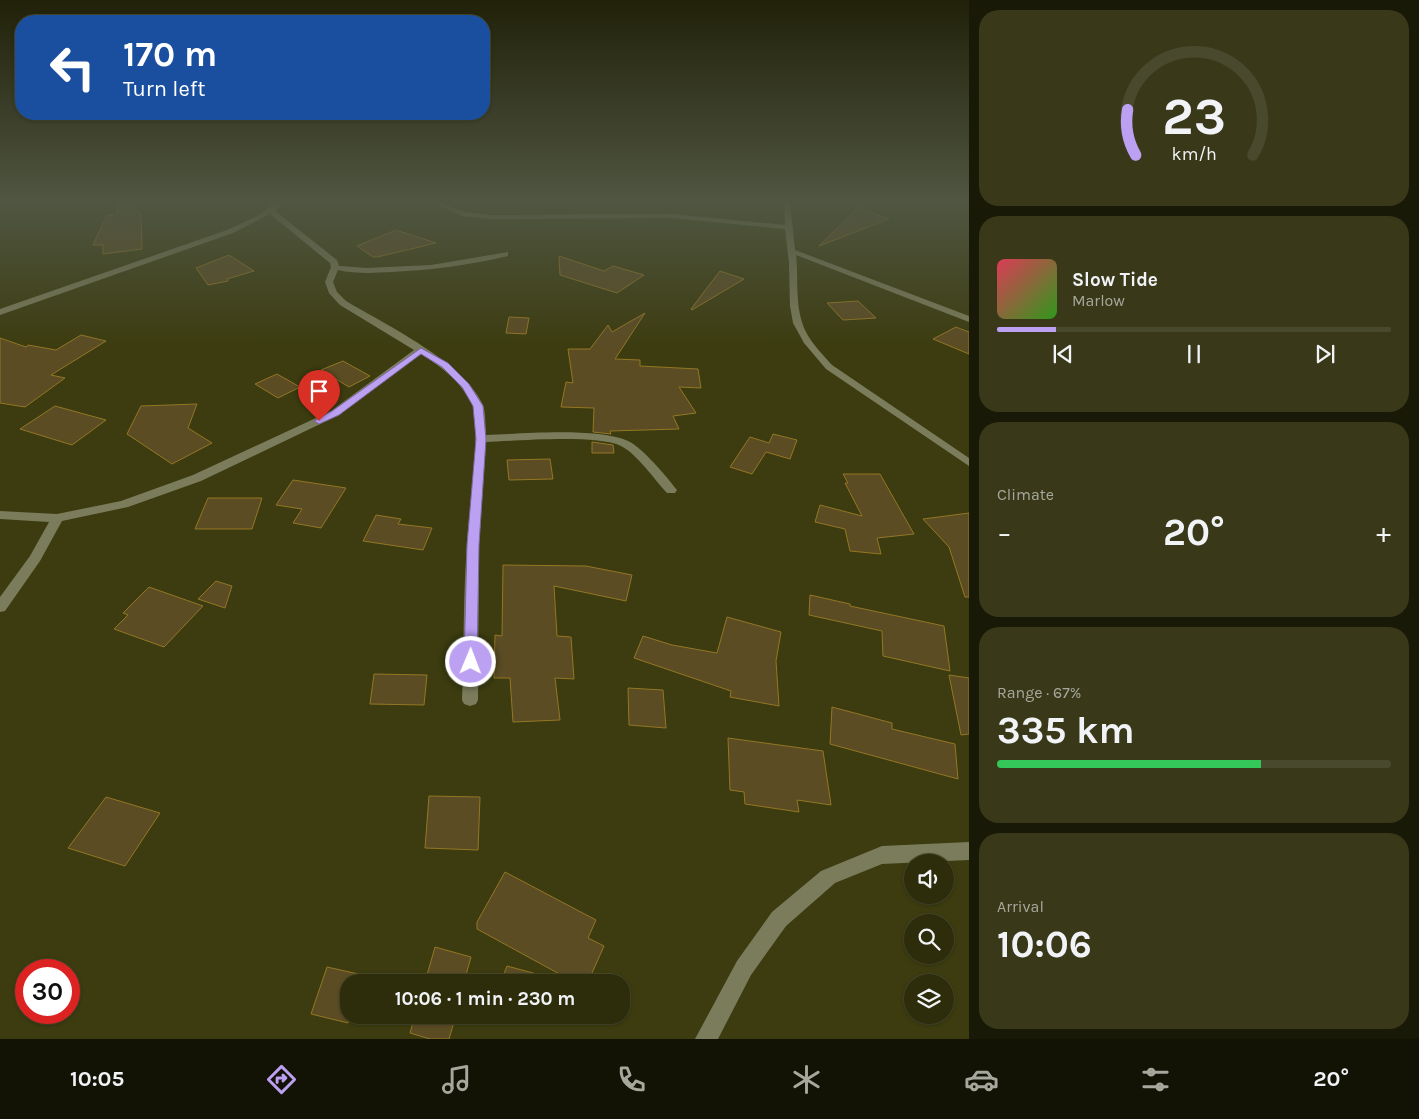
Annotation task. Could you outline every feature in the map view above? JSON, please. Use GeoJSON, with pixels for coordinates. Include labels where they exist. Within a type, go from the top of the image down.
{"type":"FeatureCollection","features":[{"type":"Feature","properties":{"kind":"street"},"geometry":{"type":"LineString","coordinates":[[0,312],[175,250]]}},
{"type":"Feature","properties":{"kind":"street"},"geometry":{"type":"LineString","coordinates":[[322,250],[334,262],[335,267],[329,282],[333,293],[343,303],[445,365],[466,386],[478,406],[481,439],[473,545],[470,700]]}},
{"type":"Feature","properties":{"kind":"street"},"geometry":{"type":"LineString","coordinates":[[969,319],[792,251],[795,308],[800,329],[812,348],[829,367],[969,463]]}},
{"type":"Feature","properties":{"kind":"street"},"geometry":{"type":"LineString","coordinates":[[335,267],[361,271],[434,268],[470,264],[506,254]]}},
{"type":"Feature","properties":{"kind":"street"},"geometry":{"type":"LineString","coordinates":[[0,515],[57,518],[124,504],[197,478],[335,413],[421,350]]}},
{"type":"Feature","properties":{"kind":"street"},"geometry":{"type":"LineString","coordinates":[[481,439],[566,437],[612,440],[626,444],[671,490]]}},
{"type":"Feature","properties":{"kind":"street"},"geometry":{"type":"LineString","coordinates":[[0,607],[35,558],[57,518]]}},
{"type":"Feature","properties":{"kind":"street"},"geometry":{"type":"LineString","coordinates":[[706,1039],[744,968],[778,919],[828,877],[882,855],[969,851]]}},
{"type":"Feature","properties":{"kind":"building"},"geometry":{"type":"Polygon","coordinates":[[[103,250],[130,250],[103,254],[103,250]]]}},
{"type":"Feature","properties":{"kind":"building"},"geometry":{"type":"Polygon","coordinates":[[[364,250],[404,250],[377,257],[373,257],[364,250]]]}},
{"type":"Feature","properties":{"kind":"building"},"geometry":{"type":"Polygon","coordinates":[[[229,255],[254,271],[227,279],[228,281],[208,285],[196,268],[229,255]]]}},
{"type":"Feature","properties":{"kind":"building"},"geometry":{"type":"Polygon","coordinates":[[[559,256],[604,271],[613,266],[644,275],[617,293],[560,275],[559,256]]]}},
{"type":"Feature","properties":{"kind":"building"},"geometry":{"type":"Polygon","coordinates":[[[720,271],[744,279],[692,310],[691,309],[720,271]]]}},
{"type":"Feature","properties":{"kind":"building"},"geometry":{"type":"Polygon","coordinates":[[[858,301],[876,318],[843,320],[827,303],[858,301]]]}},
{"type":"Feature","properties":{"kind":"building"},"geometry":{"type":"Polygon","coordinates":[[[645,313],[615,359],[640,360],[640,366],[698,369],[701,388],[679,387],[696,413],[673,416],[679,429],[610,431],[611,434],[593,432],[594,408],[561,407],[566,382],[573,383],[568,349],[590,349],[608,325],[612,332],[645,313]]]}},
{"type":"Feature","properties":{"kind":"building"},"geometry":{"type":"Polygon","coordinates":[[[509,317],[529,318],[526,334],[506,333],[509,317]]]}},
{"type":"Feature","properties":{"kind":"building"},"geometry":{"type":"Polygon","coordinates":[[[956,327],[969,332],[969,354],[933,339],[956,327]]]}},
{"type":"Feature","properties":{"kind":"building"},"geometry":{"type":"Polygon","coordinates":[[[81,335],[106,341],[51,375],[65,378],[25,407],[0,403],[0,338],[26,347],[28,345],[56,350],[81,335]]]}},
{"type":"Feature","properties":{"kind":"building"},"geometry":{"type":"Polygon","coordinates":[[[343,361],[370,376],[349,387],[321,370],[343,361]]]}},
{"type":"Feature","properties":{"kind":"building"},"geometry":{"type":"Polygon","coordinates":[[[277,374],[300,387],[278,398],[255,384],[277,374]]]}},
{"type":"Feature","properties":{"kind":"building"},"geometry":{"type":"Polygon","coordinates":[[[197,404],[188,428],[212,443],[172,464],[127,434],[141,406],[197,404]]]}},
{"type":"Feature","properties":{"kind":"building"},"geometry":{"type":"Polygon","coordinates":[[[55,406],[106,420],[72,445],[20,429],[55,406]]]}},
{"type":"Feature","properties":{"kind":"building"},"geometry":{"type":"Polygon","coordinates":[[[773,434],[797,440],[790,459],[766,452],[752,474],[730,467],[750,437],[769,443],[773,434]]]}},
{"type":"Feature","properties":{"kind":"building"},"geometry":{"type":"Polygon","coordinates":[[[592,442],[613,445],[614,453],[592,453],[592,442]]]}},
{"type":"Feature","properties":{"kind":"building"},"geometry":{"type":"Polygon","coordinates":[[[550,459],[553,479],[509,480],[507,460],[550,459]]]}},
{"type":"Feature","properties":{"kind":"building"},"geometry":{"type":"Polygon","coordinates":[[[843,474],[880,474],[914,534],[877,538],[881,554],[850,551],[845,529],[815,522],[820,505],[862,516],[845,483],[848,483],[843,474]]]}},
{"type":"Feature","properties":{"kind":"building"},"geometry":{"type":"Polygon","coordinates":[[[293,480],[346,488],[321,528],[293,523],[302,509],[276,505],[293,480]]]}},
{"type":"Feature","properties":{"kind":"building"},"geometry":{"type":"Polygon","coordinates":[[[208,498],[262,498],[252,529],[195,529],[208,498]]]}},
{"type":"Feature","properties":{"kind":"building"},"geometry":{"type":"Polygon","coordinates":[[[969,513],[969,597],[965,597],[949,547],[923,519],[969,513]]]}},
{"type":"Feature","properties":{"kind":"building"},"geometry":{"type":"Polygon","coordinates":[[[376,515],[401,519],[398,524],[432,528],[423,550],[363,541],[376,515]]]}},
{"type":"Feature","properties":{"kind":"building"},"geometry":{"type":"Polygon","coordinates":[[[503,565],[586,566],[632,575],[626,601],[554,586],[557,636],[571,637],[574,679],[555,678],[560,720],[513,722],[510,678],[494,678],[495,635],[502,636],[503,565]]]}},
{"type":"Feature","properties":{"kind":"building"},"geometry":{"type":"Polygon","coordinates":[[[216,581],[232,586],[225,608],[198,599],[216,581]]]}},
{"type":"Feature","properties":{"kind":"building"},"geometry":{"type":"Polygon","coordinates":[[[149,587],[203,606],[164,647],[114,629],[128,615],[123,613],[149,587]]]}},
{"type":"Feature","properties":{"kind":"building"},"geometry":{"type":"Polygon","coordinates":[[[810,595],[850,604],[850,606],[944,626],[950,671],[883,656],[882,631],[809,615],[810,595]]]}},
{"type":"Feature","properties":{"kind":"building"},"geometry":{"type":"Polygon","coordinates":[[[727,617],[781,632],[776,661],[779,706],[730,697],[731,691],[634,658],[643,636],[672,645],[717,653],[727,617]]]}},
{"type":"Feature","properties":{"kind":"building"},"geometry":{"type":"Polygon","coordinates":[[[374,674],[427,675],[424,705],[370,704],[374,674]]]}},
{"type":"Feature","properties":{"kind":"building"},"geometry":{"type":"Polygon","coordinates":[[[949,675],[969,678],[969,734],[961,735],[949,675]]]}},
{"type":"Feature","properties":{"kind":"building"},"geometry":{"type":"Polygon","coordinates":[[[628,688],[663,690],[666,728],[629,725],[628,688]]]}},
{"type":"Feature","properties":{"kind":"building"},"geometry":{"type":"Polygon","coordinates":[[[832,707],[892,723],[892,729],[955,744],[958,779],[830,744],[832,707]]]}},
{"type":"Feature","properties":{"kind":"building"},"geometry":{"type":"Polygon","coordinates":[[[728,738],[823,751],[831,805],[797,800],[799,812],[745,804],[744,792],[730,790],[728,738]]]}},
{"type":"Feature","properties":{"kind":"building"},"geometry":{"type":"Polygon","coordinates":[[[429,796],[480,797],[478,850],[425,848],[429,796]]]}},
{"type":"Feature","properties":{"kind":"building"},"geometry":{"type":"Polygon","coordinates":[[[106,797],[160,813],[125,866],[68,848],[106,797]]]}},
{"type":"Feature","properties":{"kind":"building"},"geometry":{"type":"Polygon","coordinates":[[[505,872],[596,920],[588,938],[604,946],[592,974],[559,974],[477,929],[477,922],[505,872]]]}},
{"type":"Feature","properties":{"kind":"building"},"geometry":{"type":"Polygon","coordinates":[[[435,947],[471,957],[466,974],[427,974],[435,947]]]}},
{"type":"Feature","properties":{"kind":"building"},"geometry":{"type":"Polygon","coordinates":[[[507,966],[537,974],[504,974],[507,966]]]}},
{"type":"Feature","properties":{"kind":"building"},"geometry":{"type":"Polygon","coordinates":[[[327,967],[358,974],[340,974],[340,1021],[311,1014],[327,967]]]}},
{"type":"Feature","properties":{"kind":"building"},"geometry":{"type":"Polygon","coordinates":[[[412,1024],[453,1024],[449,1039],[430,1039],[410,1033],[412,1024]]]}},
{"type":"Feature","properties":{"kind":"route"},"geometry":{"type":"LineString","coordinates":[[319,421],[335,413],[421,350],[445,365],[466,386],[478,406],[481,439],[473,545],[471,662]]}}]}
